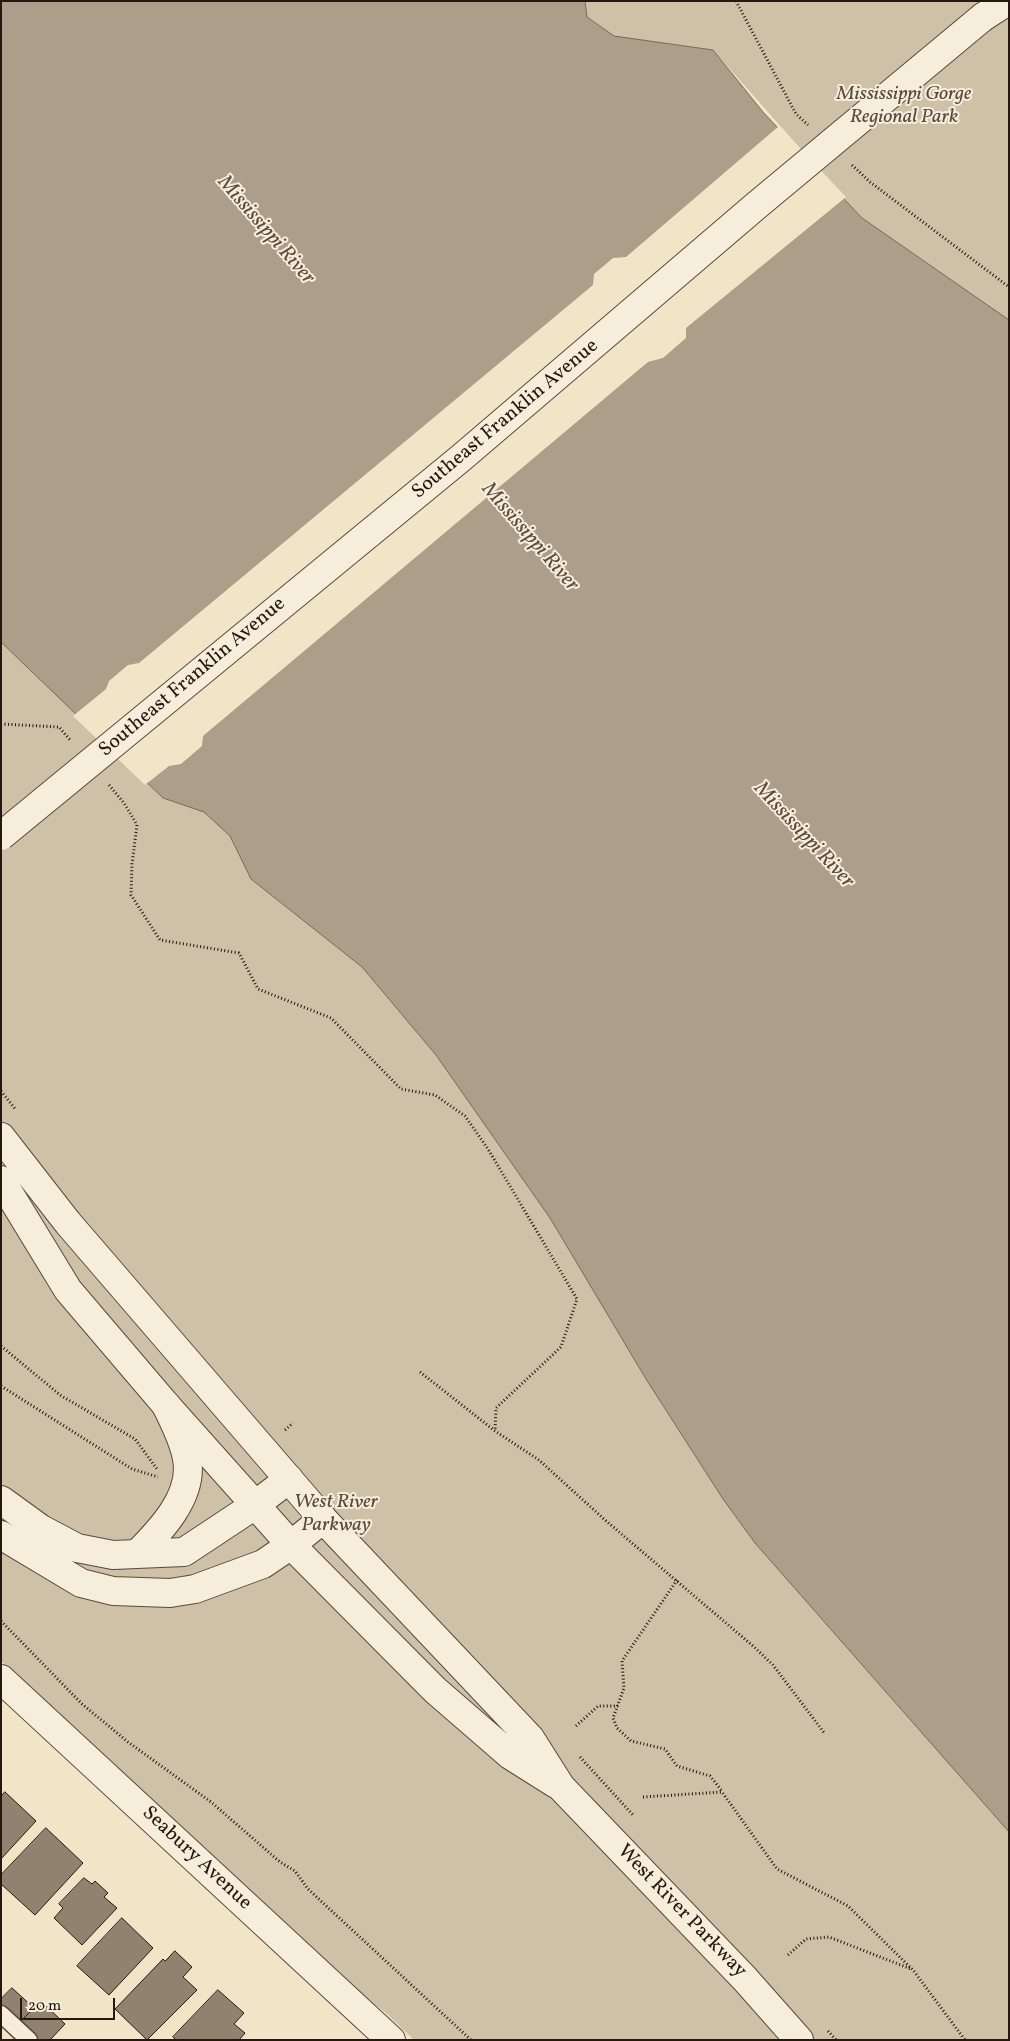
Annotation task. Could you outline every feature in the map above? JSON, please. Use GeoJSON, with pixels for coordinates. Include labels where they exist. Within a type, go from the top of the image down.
{"type":"FeatureCollection","features":[{"type":"Feature","properties":{"kind":"street","name":"Southeast Franklin Avenue"},"geometry":{"type":"LineString","coordinates":[[1,836],[461,458],[757,205],[983,17],[1008,1]]}},
{"type":"Feature","properties":{"kind":"street","name":"West River Parkway"},"geometry":{"type":"LineString","coordinates":[[1,1138],[80,1238],[323,1519],[530,1738],[561,1787],[745,1978],[799,2040]]}},
{"type":"Feature","properties":{"kind":"street","name":"West River Parkway"},"geometry":{"type":"LineString","coordinates":[[1,1180],[68,1290],[166,1405],[291,1545],[434,1690],[510,1755],[561,1787]]}},
{"type":"Feature","properties":{"kind":"street"},"geometry":{"type":"LineString","coordinates":[[137,1554],[174,1514],[185,1486],[188,1461],[181,1436],[166,1405]]}},
{"type":"Feature","properties":{"kind":"street"},"geometry":{"type":"LineString","coordinates":[[1,1500],[41,1529],[77,1548],[113,1555],[184,1552],[255,1505],[289,1479]]}},
{"type":"Feature","properties":{"kind":"street"},"geometry":{"type":"LineString","coordinates":[[1,1535],[82,1583],[113,1591],[170,1593],[194,1589],[263,1564],[291,1545],[323,1519]]}},
{"type":"Feature","properties":{"kind":"street","name":"Seabury Avenue"},"geometry":{"type":"LineString","coordinates":[[1,1679],[391,2040]]}},
{"type":"Feature","properties":{"kind":"lane"},"geometry":{"type":"LineString","coordinates":[[1,2014],[29,2040]]}},
{"type":"Feature","properties":{"kind":"path"},"geometry":{"type":"LineString","coordinates":[[1,724],[59,728]]}},
{"type":"Feature","properties":{"kind":"path"},"geometry":{"type":"LineString","coordinates":[[124,803],[137,825],[132,864],[131,895],[160,940],[239,953],[258,989],[331,1018],[402,1089],[435,1095],[464,1116],[488,1149],[577,1299],[561,1348],[496,1408],[495,1430]]}},
{"type":"Feature","properties":{"kind":"path"},"geometry":{"type":"LineString","coordinates":[[1,1346],[60,1394],[135,1439],[163,1478],[132,1469],[1,1386]]}},
{"type":"Feature","properties":{"kind":"path"},"geometry":{"type":"LineString","coordinates":[[420,1372],[495,1430],[539,1460],[605,1520],[753,1646],[773,1665],[825,1734]]}},
{"type":"Feature","properties":{"kind":"path"},"geometry":{"type":"LineString","coordinates":[[677,1580],[622,1661],[624,1688],[613,1718],[617,1728],[631,1741],[665,1750],[677,1766],[710,1776],[777,1868],[848,1906],[913,1970],[964,2040]]}},
{"type":"Feature","properties":{"kind":"path"},"geometry":{"type":"LineString","coordinates":[[1,1621],[82,1704],[128,1742],[211,1802],[280,1862],[295,1871],[308,1889],[472,2040]]}},
{"type":"Feature","properties":{"kind":"path"},"geometry":{"type":"LineString","coordinates":[[576,1726],[598,1706],[618,1706]]}},
{"type":"Feature","properties":{"kind":"path"},"geometry":{"type":"LineString","coordinates":[[643,1797],[722,1792]]}},
{"type":"Feature","properties":{"kind":"path"},"geometry":{"type":"LineString","coordinates":[[788,1955],[806,1939],[829,1937],[913,1970]]}},
{"type":"Feature","properties":{"kind":"green space","name":"Mississippi Gorge Regional Park"},"geometry":{"type":"Polygon","coordinates":[[[585,1],[1009,1],[1009,320],[862,218],[713,50],[614,36],[587,17],[585,1]]]}},
{"type":"Feature","properties":{"kind":"green space","name":"West River Parkway"},"geometry":{"type":"Polygon","coordinates":[[[1,642],[163,798],[204,812],[230,836],[251,879],[362,967],[436,1055],[550,1218],[646,1379],[723,1499],[755,1543],[1009,1832],[1009,2040],[414,2040],[386,2013],[335,1974],[1,1661],[1,642]]]}},
{"type":"Feature","properties":{"kind":"water","name":"Mississippi River"},"geometry":{"type":"Polygon","coordinates":[[[1,1],[585,1],[587,17],[614,36],[713,50],[763,112],[862,218],[1009,320],[1009,1832],[755,1543],[723,1499],[646,1379],[550,1218],[436,1055],[362,967],[251,879],[230,836],[204,812],[163,798],[1,642],[1,1]]]}},
{"type":"Feature","properties":{"kind":"pier"},"geometry":{"type":"Polygon","coordinates":[[[779,126],[846,197],[686,328],[686,338],[663,358],[648,362],[203,736],[202,746],[181,764],[169,766],[145,785],[73,716],[106,689],[109,681],[128,665],[139,663],[593,285],[594,274],[613,258],[626,257],[779,126]]]}},
{"type":"Feature","properties":{"kind":"building"},"geometry":{"type":"Polygon","coordinates":[[[5,1792],[36,1821],[1,1859],[1,1797],[5,1792]]]}},
{"type":"Feature","properties":{"kind":"building"},"geometry":{"type":"Polygon","coordinates":[[[46,1828],[83,1863],[35,1915],[1,1884],[1,1875],[46,1828]]]}},
{"type":"Feature","properties":{"kind":"building"},"geometry":{"type":"Polygon","coordinates":[[[84,1878],[92,1884],[95,1881],[108,1893],[104,1897],[117,1908],[82,1945],[54,1918],[63,1908],[59,1904],[84,1878]]]}},
{"type":"Feature","properties":{"kind":"building"},"geometry":{"type":"Polygon","coordinates":[[[122,1918],[153,1948],[109,1995],[77,1966],[122,1918]]]}},
{"type":"Feature","properties":{"kind":"building"},"geometry":{"type":"Polygon","coordinates":[[[175,1951],[192,1967],[183,1977],[197,1990],[147,2040],[115,2009],[163,1959],[165,1961],[175,1951]]]}},
{"type":"Feature","properties":{"kind":"building"},"geometry":{"type":"Polygon","coordinates":[[[12,1988],[34,2008],[20,2022],[1,2004],[1,1999],[12,1988]]]}},
{"type":"Feature","properties":{"kind":"building"},"geometry":{"type":"Polygon","coordinates":[[[218,1990],[244,2013],[234,2024],[245,2033],[239,2040],[176,2040],[173,2037],[218,1990]]]}},
{"type":"Feature","properties":{"kind":"building"},"geometry":{"type":"Polygon","coordinates":[[[41,2001],[65,2024],[50,2040],[38,2040],[20,2023],[41,2001]]]}}]}
